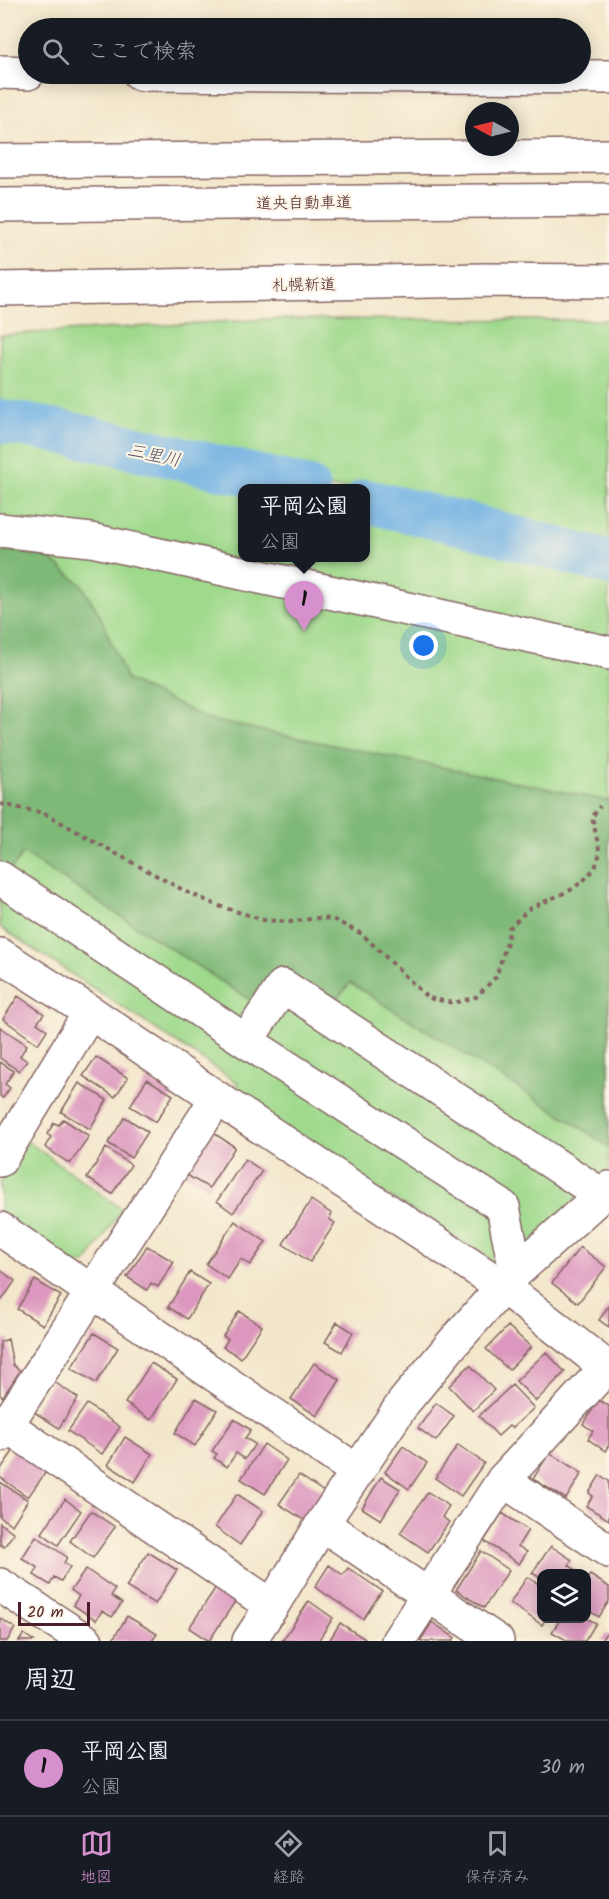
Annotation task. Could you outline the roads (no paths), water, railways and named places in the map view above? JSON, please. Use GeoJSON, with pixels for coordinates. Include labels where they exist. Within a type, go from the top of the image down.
{"type":"FeatureCollection","features":[{"type":"Feature","properties":{"kind":"main road"},"geometry":{"type":"LineString","coordinates":[[0,72],[18,73]]}},
{"type":"Feature","properties":{"kind":"main road"},"geometry":{"type":"LineString","coordinates":[[591,77],[609,77]]}},
{"type":"Feature","properties":{"kind":"main road"},"geometry":{"type":"LineString","coordinates":[[0,161],[609,156]]}},
{"type":"Feature","properties":{"kind":"main road","name":"道央自動車道"},"geometry":{"type":"LineString","coordinates":[[0,205],[609,200]]}},
{"type":"Feature","properties":{"kind":"main road","name":"札幌新道"},"geometry":{"type":"LineString","coordinates":[[0,289],[485,280],[609,281]]}},
{"type":"Feature","properties":{"kind":"main road"},"geometry":{"type":"LineString","coordinates":[[0,530],[92,540],[609,653]]}},
{"type":"Feature","properties":{"kind":"main road"},"geometry":{"type":"LineString","coordinates":[[0,878],[503,1207],[509,1279]]}},
{"type":"Feature","properties":{"kind":"main road"},"geometry":{"type":"LineString","coordinates":[[0,955],[90,1012],[216,1098],[509,1279],[608,1368],[503,1480],[398,1641]]}},
{"type":"Feature","properties":{"kind":"main road"},"geometry":{"type":"LineString","coordinates":[[246,1041],[283,986],[605,1191],[509,1279],[404,1402],[322,1524],[249,1641]]}},
{"type":"Feature","properties":{"kind":"main road"},"geometry":{"type":"LineString","coordinates":[[0,1160],[90,1012]]}},
{"type":"Feature","properties":{"kind":"main road"},"geometry":{"type":"LineString","coordinates":[[216,1098],[93,1291],[2,1427],[272,1606]]}},
{"type":"Feature","properties":{"kind":"main road"},"geometry":{"type":"LineString","coordinates":[[0,1229],[358,1472]]}},
{"type":"Feature","properties":{"kind":"main road"},"geometry":{"type":"LineString","coordinates":[[503,1480],[609,1551]]}},
{"type":"Feature","properties":{"kind":"main road"},"geometry":{"type":"LineString","coordinates":[[322,1524],[497,1641]]}},
{"type":"Feature","properties":{"kind":"main road"},"geometry":{"type":"LineString","coordinates":[[0,1585],[86,1641]]}},
{"type":"Feature","properties":{"kind":"waterway","name":"三里川"},"geometry":{"type":"LineString","coordinates":[[0,421],[116,444],[291,484]]}},
{"type":"Feature","properties":{"kind":"waterway","name":"三里川"},"geometry":{"type":"LineString","coordinates":[[370,502],[472,526],[609,563]]}},
{"type":"Feature","properties":{"kind":"place","name":"平岡公園"},"geometry":{"type":"Point","coordinates":[304,631]}}]}
